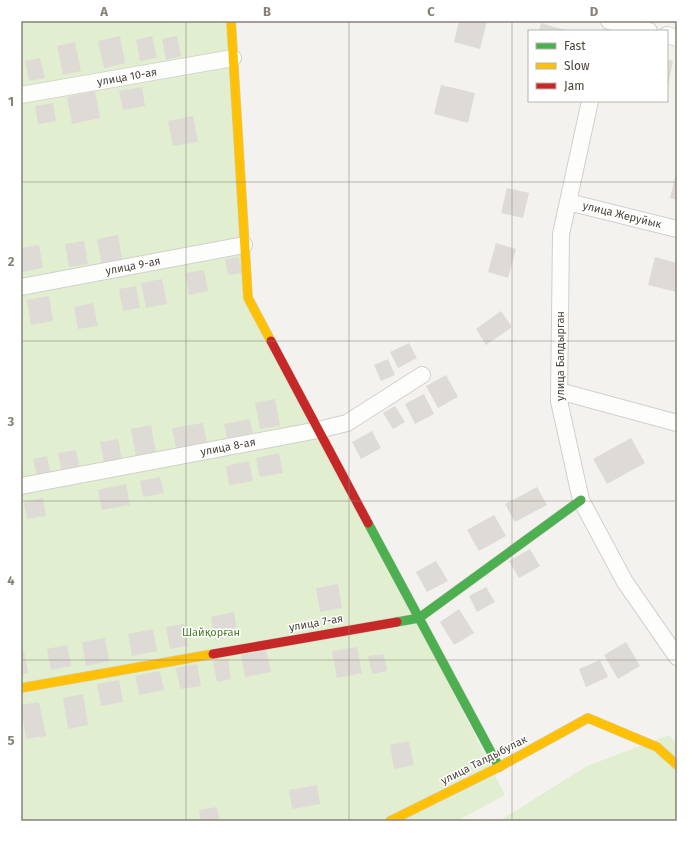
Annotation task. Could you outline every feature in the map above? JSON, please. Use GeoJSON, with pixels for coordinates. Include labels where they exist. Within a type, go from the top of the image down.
{"type":"FeatureCollection","features":[{"type":"Feature","properties":{"kind":"street"},"geometry":{"type":"LineString","coordinates":[[231,21],[248,298],[500,767]]}},
{"type":"Feature","properties":{"kind":"street"},"geometry":{"type":"LineString","coordinates":[[609,21],[646,30]]}},
{"type":"Feature","properties":{"kind":"street","name":"улица 10-ая"},"geometry":{"type":"LineString","coordinates":[[21,95],[233,58]]}},
{"type":"Feature","properties":{"kind":"street","name":"улица Балдырган"},"geometry":{"type":"LineString","coordinates":[[590,102],[561,234],[559,401],[581,500],[625,582],[677,657]]}},
{"type":"Feature","properties":{"kind":"street","name":"улица Жеруйык"},"geometry":{"type":"LineString","coordinates":[[568,202],[677,229]]}},
{"type":"Feature","properties":{"kind":"street","name":"улица 9-ая"},"geometry":{"type":"LineString","coordinates":[[21,287],[244,245]]}},
{"type":"Feature","properties":{"kind":"street","name":"улица 8-ая"},"geometry":{"type":"LineString","coordinates":[[21,486],[318,430],[347,423],[422,375]]}},
{"type":"Feature","properties":{"kind":"street"},"geometry":{"type":"LineString","coordinates":[[559,391],[677,423]]}},
{"type":"Feature","properties":{"kind":"street","name":"улица 7-ая"},"geometry":{"type":"LineString","coordinates":[[21,688],[419,618],[581,500]]}},
{"type":"Feature","properties":{"kind":"street","name":"улица Талдыбулак"},"geometry":{"type":"LineString","coordinates":[[390,821],[500,767],[588,718],[657,746],[677,765]]}},
{"type":"Feature","properties":{"kind":"green space","name":"Шайқорған"},"geometry":{"type":"Polygon","coordinates":[[[21,21],[236,21],[249,288],[505,795],[457,821],[21,821],[21,21]]]}},
{"type":"Feature","properties":{"kind":"green space"},"geometry":{"type":"Polygon","coordinates":[[[669,735],[677,743],[677,821],[499,821],[587,766],[669,735]]]}},
{"type":"Feature","properties":{"kind":"building"},"geometry":{"type":"Polygon","coordinates":[[[459,21],[487,21],[480,49],[454,42],[459,21]]]}},
{"type":"Feature","properties":{"kind":"building"},"geometry":{"type":"Polygon","coordinates":[[[541,23],[565,30],[539,30],[541,23]]]}},
{"type":"Feature","properties":{"kind":"building"},"geometry":{"type":"Polygon","coordinates":[[[120,36],[125,63],[104,68],[98,41],[120,36]]]}},
{"type":"Feature","properties":{"kind":"building"},"geometry":{"type":"Polygon","coordinates":[[[152,36],[157,58],[140,61],[136,40],[152,36]]]}},
{"type":"Feature","properties":{"kind":"building"},"geometry":{"type":"Polygon","coordinates":[[[177,36],[181,56],[166,60],[162,39],[177,36]]]}},
{"type":"Feature","properties":{"kind":"building"},"geometry":{"type":"Polygon","coordinates":[[[75,42],[81,71],[63,75],[57,46],[75,42]]]}},
{"type":"Feature","properties":{"kind":"building"},"geometry":{"type":"Polygon","coordinates":[[[40,58],[45,78],[29,81],[25,61],[40,58]]]}},
{"type":"Feature","properties":{"kind":"building"},"geometry":{"type":"Polygon","coordinates":[[[668,59],[673,61],[668,86],[668,59]]]}},
{"type":"Feature","properties":{"kind":"building"},"geometry":{"type":"Polygon","coordinates":[[[441,85],[475,93],[468,123],[434,114],[441,85]]]}},
{"type":"Feature","properties":{"kind":"building"},"geometry":{"type":"Polygon","coordinates":[[[142,87],[145,106],[123,110],[119,91],[142,87]]]}},
{"type":"Feature","properties":{"kind":"building"},"geometry":{"type":"Polygon","coordinates":[[[95,91],[100,118],[72,124],[67,97],[95,91]]]}},
{"type":"Feature","properties":{"kind":"building"},"geometry":{"type":"Polygon","coordinates":[[[53,103],[56,121],[38,124],[35,106],[53,103]]]}},
{"type":"Feature","properties":{"kind":"building"},"geometry":{"type":"Polygon","coordinates":[[[193,116],[198,142],[173,146],[168,121],[193,116]]]}},
{"type":"Feature","properties":{"kind":"building"},"geometry":{"type":"Polygon","coordinates":[[[677,173],[677,200],[670,198],[677,173]]]}},
{"type":"Feature","properties":{"kind":"building"},"geometry":{"type":"Polygon","coordinates":[[[507,188],[529,193],[523,218],[501,213],[507,188]]]}},
{"type":"Feature","properties":{"kind":"building"},"geometry":{"type":"Polygon","coordinates":[[[118,235],[123,263],[102,266],[97,239],[118,235]]]}},
{"type":"Feature","properties":{"kind":"building"},"geometry":{"type":"Polygon","coordinates":[[[84,241],[88,264],[69,267],[65,244],[84,241]]]}},
{"type":"Feature","properties":{"kind":"building"},"geometry":{"type":"Polygon","coordinates":[[[496,243],[516,249],[508,278],[488,272],[496,243]]]}},
{"type":"Feature","properties":{"kind":"building"},"geometry":{"type":"Polygon","coordinates":[[[39,245],[43,268],[22,272],[21,248],[39,245]]]}},
{"type":"Feature","properties":{"kind":"building"},"geometry":{"type":"Polygon","coordinates":[[[239,257],[242,273],[228,275],[225,259],[239,257]]]}},
{"type":"Feature","properties":{"kind":"building"},"geometry":{"type":"Polygon","coordinates":[[[655,257],[677,263],[677,292],[648,285],[655,257]]]}},
{"type":"Feature","properties":{"kind":"building"},"geometry":{"type":"Polygon","coordinates":[[[204,270],[208,291],[189,295],[185,273],[204,270]]]}},
{"type":"Feature","properties":{"kind":"building"},"geometry":{"type":"Polygon","coordinates":[[[162,279],[167,304],[146,308],[141,283],[162,279]]]}},
{"type":"Feature","properties":{"kind":"building"},"geometry":{"type":"Polygon","coordinates":[[[136,286],[140,308],[123,311],[119,289],[136,286]]]}},
{"type":"Feature","properties":{"kind":"building"},"geometry":{"type":"Polygon","coordinates":[[[49,296],[53,321],[31,325],[27,300],[49,296]]]}},
{"type":"Feature","properties":{"kind":"building"},"geometry":{"type":"Polygon","coordinates":[[[93,303],[98,326],[78,329],[74,307],[93,303]]]}},
{"type":"Feature","properties":{"kind":"building"},"geometry":{"type":"Polygon","coordinates":[[[501,311],[512,327],[486,345],[476,329],[501,311]]]}},
{"type":"Feature","properties":{"kind":"building"},"geometry":{"type":"Polygon","coordinates":[[[409,343],[417,358],[398,368],[390,352],[409,343]]]}},
{"type":"Feature","properties":{"kind":"building"},"geometry":{"type":"Polygon","coordinates":[[[388,359],[395,375],[381,381],[374,365],[388,359]]]}},
{"type":"Feature","properties":{"kind":"building"},"geometry":{"type":"Polygon","coordinates":[[[446,375],[458,397],[438,408],[426,386],[446,375]]]}},
{"type":"Feature","properties":{"kind":"building"},"geometry":{"type":"Polygon","coordinates":[[[424,394],[434,414],[415,424],[405,404],[424,394]]]}},
{"type":"Feature","properties":{"kind":"building"},"geometry":{"type":"Polygon","coordinates":[[[275,399],[280,426],[260,429],[255,403],[275,399]]]}},
{"type":"Feature","properties":{"kind":"building"},"geometry":{"type":"Polygon","coordinates":[[[395,406],[405,422],[393,429],[383,413],[395,406]]]}},
{"type":"Feature","properties":{"kind":"building"},"geometry":{"type":"Polygon","coordinates":[[[250,419],[253,435],[227,439],[224,424],[250,419]]]}},
{"type":"Feature","properties":{"kind":"building"},"geometry":{"type":"Polygon","coordinates":[[[203,423],[207,442],[176,448],[172,428],[203,423]]]}},
{"type":"Feature","properties":{"kind":"building"},"geometry":{"type":"Polygon","coordinates":[[[151,425],[156,453],[136,457],[131,429],[151,425]]]}},
{"type":"Feature","properties":{"kind":"building"},"geometry":{"type":"Polygon","coordinates":[[[372,431],[381,448],[361,459],[352,442],[372,431]]]}},
{"type":"Feature","properties":{"kind":"building"},"geometry":{"type":"Polygon","coordinates":[[[631,438],[645,463],[607,484],[593,459],[631,438]]]}},
{"type":"Feature","properties":{"kind":"building"},"geometry":{"type":"Polygon","coordinates":[[[118,439],[122,460],[104,463],[100,442],[118,439]]]}},
{"type":"Feature","properties":{"kind":"building"},"geometry":{"type":"Polygon","coordinates":[[[76,450],[80,470],[62,473],[58,453],[76,450]]]}},
{"type":"Feature","properties":{"kind":"building"},"geometry":{"type":"Polygon","coordinates":[[[279,453],[283,473],[260,477],[256,458],[279,453]]]}},
{"type":"Feature","properties":{"kind":"building"},"geometry":{"type":"Polygon","coordinates":[[[47,456],[51,475],[37,477],[33,459],[47,456]]]}},
{"type":"Feature","properties":{"kind":"building"},"geometry":{"type":"Polygon","coordinates":[[[249,461],[253,481],[229,485],[226,466],[249,461]]]}},
{"type":"Feature","properties":{"kind":"building"},"geometry":{"type":"Polygon","coordinates":[[[160,477],[164,493],[143,497],[140,481],[160,477]]]}},
{"type":"Feature","properties":{"kind":"building"},"geometry":{"type":"Polygon","coordinates":[[[126,484],[130,505],[102,510],[98,490],[126,484]]]}},
{"type":"Feature","properties":{"kind":"building"},"geometry":{"type":"Polygon","coordinates":[[[537,487],[547,505],[515,522],[505,504],[537,487]]]}},
{"type":"Feature","properties":{"kind":"building"},"geometry":{"type":"Polygon","coordinates":[[[43,498],[46,516],[27,519],[24,502],[43,498]]]}},
{"type":"Feature","properties":{"kind":"building"},"geometry":{"type":"Polygon","coordinates":[[[494,515],[506,536],[479,551],[467,530],[494,515]]]}},
{"type":"Feature","properties":{"kind":"building"},"geometry":{"type":"Polygon","coordinates":[[[530,549],[540,566],[519,578],[509,561],[530,549]]]}},
{"type":"Feature","properties":{"kind":"building"},"geometry":{"type":"Polygon","coordinates":[[[436,561],[448,581],[427,592],[416,572],[436,561]]]}},
{"type":"Feature","properties":{"kind":"building"},"geometry":{"type":"Polygon","coordinates":[[[338,584],[342,608],[320,612],[316,588],[338,584]]]}},
{"type":"Feature","properties":{"kind":"building"},"geometry":{"type":"Polygon","coordinates":[[[486,587],[495,602],[477,612],[469,596],[486,587]]]}},
{"type":"Feature","properties":{"kind":"building"},"geometry":{"type":"Polygon","coordinates":[[[459,609],[474,633],[454,645],[440,622],[459,609]]]}},
{"type":"Feature","properties":{"kind":"building"},"geometry":{"type":"Polygon","coordinates":[[[234,612],[238,636],[215,640],[211,617],[234,612]]]}},
{"type":"Feature","properties":{"kind":"building"},"geometry":{"type":"Polygon","coordinates":[[[184,624],[188,646],[170,649],[166,627],[184,624]]]}},
{"type":"Feature","properties":{"kind":"building"},"geometry":{"type":"Polygon","coordinates":[[[153,629],[157,651],[132,656],[128,634],[153,629]]]}},
{"type":"Feature","properties":{"kind":"building"},"geometry":{"type":"Polygon","coordinates":[[[105,638],[109,661],[86,666],[82,642],[105,638]]]}},
{"type":"Feature","properties":{"kind":"building"},"geometry":{"type":"Polygon","coordinates":[[[626,642],[640,666],[618,679],[604,655],[626,642]]]}},
{"type":"Feature","properties":{"kind":"building"},"geometry":{"type":"Polygon","coordinates":[[[67,645],[71,666],[51,670],[47,649],[67,645]]]}},
{"type":"Feature","properties":{"kind":"building"},"geometry":{"type":"Polygon","coordinates":[[[357,647],[362,673],[337,678],[332,651],[357,647]]]}},
{"type":"Feature","properties":{"kind":"building"},"geometry":{"type":"Polygon","coordinates":[[[266,650],[271,672],[245,677],[241,655],[266,650]]]}},
{"type":"Feature","properties":{"kind":"building"},"geometry":{"type":"Polygon","coordinates":[[[24,651],[28,673],[21,675],[21,652],[24,651]]]}},
{"type":"Feature","properties":{"kind":"building"},"geometry":{"type":"Polygon","coordinates":[[[384,654],[387,671],[372,674],[368,656],[384,654]]]}},
{"type":"Feature","properties":{"kind":"building"},"geometry":{"type":"Polygon","coordinates":[[[228,659],[231,679],[217,682],[213,662],[228,659]]]}},
{"type":"Feature","properties":{"kind":"building"},"geometry":{"type":"Polygon","coordinates":[[[600,660],[608,677],[586,687],[579,669],[600,660]]]}},
{"type":"Feature","properties":{"kind":"building"},"geometry":{"type":"Polygon","coordinates":[[[197,664],[201,686],[180,689],[176,668],[197,664]]]}},
{"type":"Feature","properties":{"kind":"building"},"geometry":{"type":"Polygon","coordinates":[[[160,671],[164,690],[139,695],[135,676],[160,671]]]}},
{"type":"Feature","properties":{"kind":"building"},"geometry":{"type":"Polygon","coordinates":[[[119,680],[123,702],[101,706],[97,684],[119,680]]]}},
{"type":"Feature","properties":{"kind":"building"},"geometry":{"type":"Polygon","coordinates":[[[83,694],[88,725],[68,729],[63,698],[83,694]]]}},
{"type":"Feature","properties":{"kind":"building"},"geometry":{"type":"Polygon","coordinates":[[[39,702],[46,736],[26,739],[21,705],[39,702]]]}},
{"type":"Feature","properties":{"kind":"building"},"geometry":{"type":"Polygon","coordinates":[[[409,741],[414,765],[394,769],[390,745],[409,741]]]}},
{"type":"Feature","properties":{"kind":"building"},"geometry":{"type":"Polygon","coordinates":[[[317,785],[320,804],[292,809],[289,790],[317,785]]]}},
{"type":"Feature","properties":{"kind":"building"},"geometry":{"type":"Polygon","coordinates":[[[217,807],[220,821],[201,821],[199,810],[217,807]]]}},
{"type":"Feature","properties":{"kind":"traffic: fast"},"geometry":{"type":"LineString","coordinates":[[397,622],[419,618],[581,500]]}},
{"type":"Feature","properties":{"kind":"traffic: fast"},"geometry":{"type":"LineString","coordinates":[[368,523],[499,767]]}},
{"type":"Feature","properties":{"kind":"traffic: slow"},"geometry":{"type":"LineString","coordinates":[[231,21],[248,298],[271,341]]}},
{"type":"Feature","properties":{"kind":"traffic: slow"},"geometry":{"type":"LineString","coordinates":[[21,688],[213,654]]}},
{"type":"Feature","properties":{"kind":"traffic: slow"},"geometry":{"type":"LineString","coordinates":[[390,821],[499,767],[588,718],[657,747],[677,765]]}},
{"type":"Feature","properties":{"kind":"traffic: jam"},"geometry":{"type":"LineString","coordinates":[[271,341],[368,523]]}},
{"type":"Feature","properties":{"kind":"traffic: jam"},"geometry":{"type":"LineString","coordinates":[[213,654],[397,622]]}}]}
